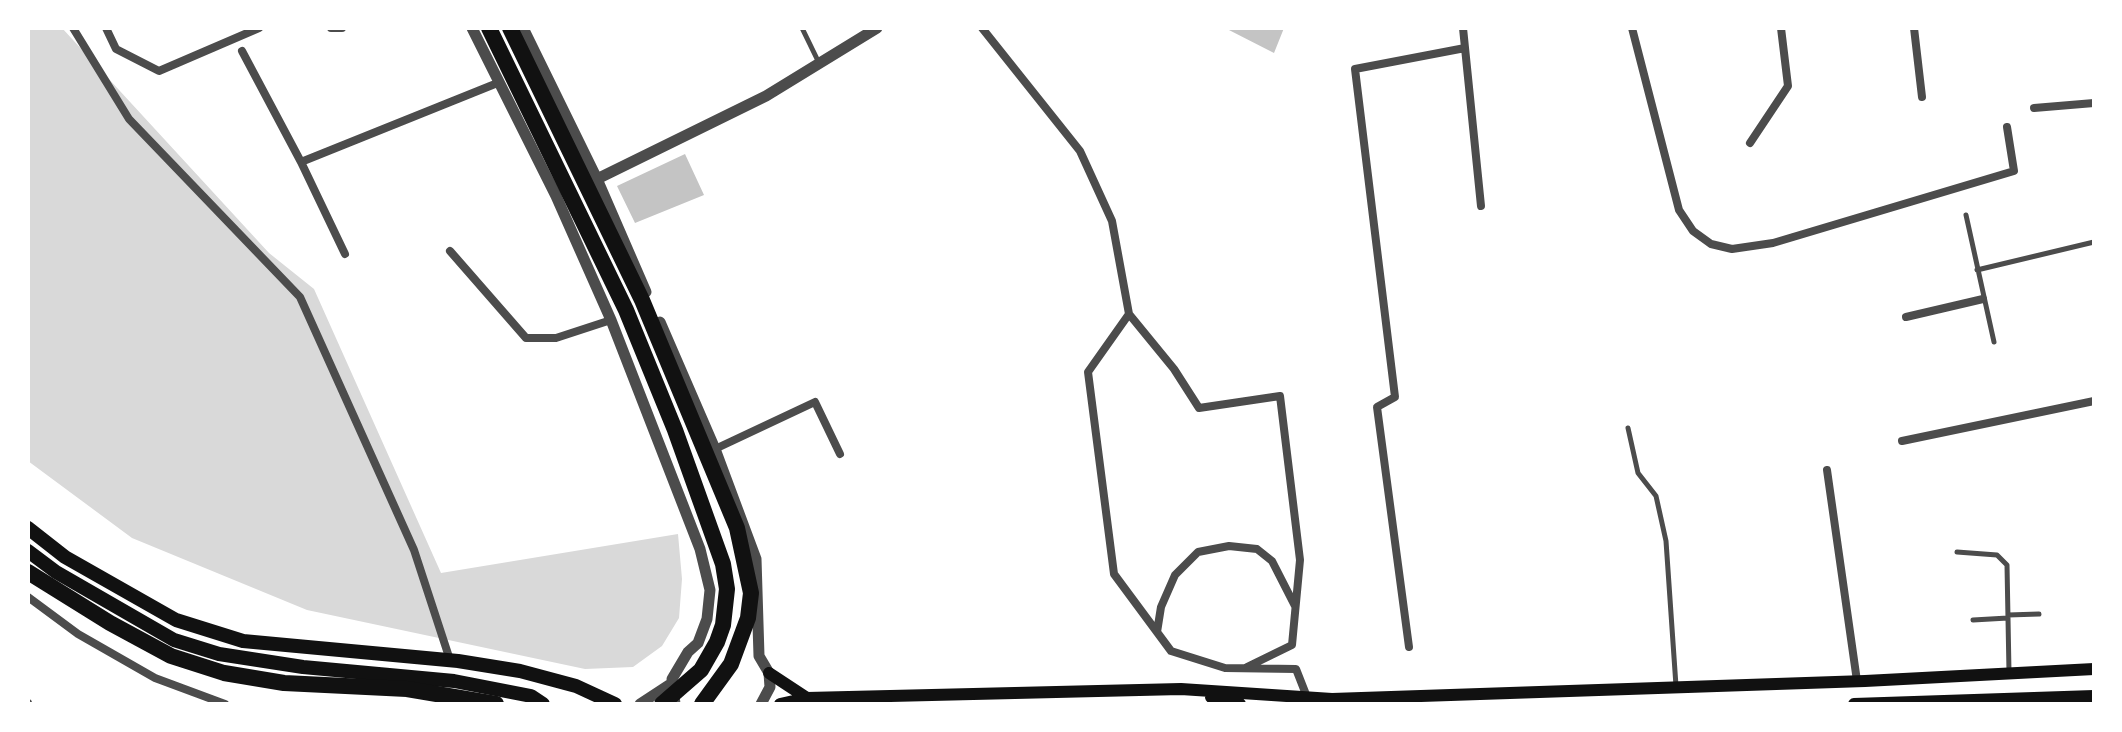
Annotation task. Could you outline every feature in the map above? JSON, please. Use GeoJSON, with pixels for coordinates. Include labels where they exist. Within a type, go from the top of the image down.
{"type":"FeatureCollection","features":[{"type":"Feature","properties":{"kind":"highway"},"geometry":{"type":"LineString","coordinates":[[489,28],[626,310],[675,430],[723,564],[727,589],[723,625],[717,642],[701,670],[662,704]]}},
{"type":"Feature","properties":{"kind":"highway"},"geometry":{"type":"LineString","coordinates":[[510,28],[642,300],[737,528],[751,593],[748,618],[731,664],[702,704]]}},
{"type":"Feature","properties":{"kind":"highway"},"geometry":{"type":"LineString","coordinates":[[28,572],[110,623],[171,656],[224,673],[284,683],[407,689],[496,704]]}},
{"type":"Feature","properties":{"kind":"main road"},"geometry":{"type":"LineString","coordinates":[[28,528],[65,557],[176,620],[243,641],[450,660],[576,686],[615,704]]}},
{"type":"Feature","properties":{"kind":"main road"},"geometry":{"type":"LineString","coordinates":[[28,551],[135,619],[174,640],[219,654],[303,667],[454,681],[531,696],[543,704]]}},
{"type":"Feature","properties":{"kind":"main road"},"geometry":{"type":"LineString","coordinates":[[780,704],[807,698],[1181,689],[1307,697],[1857,681],[2094,669]]}},
{"type":"Feature","properties":{"kind":"main road"},"geometry":{"type":"LineString","coordinates":[[769,673],[807,698]]}},
{"type":"Feature","properties":{"kind":"main road"},"geometry":{"type":"LineString","coordinates":[[1181,689],[1240,704]]}},
{"type":"Feature","properties":{"kind":"main road"},"geometry":{"type":"LineString","coordinates":[[1854,704],[2094,696]]}},
{"type":"Feature","properties":{"kind":"street"},"geometry":{"type":"LineString","coordinates":[[73,28],[129,119],[300,297],[414,550],[450,660]]}},
{"type":"Feature","properties":{"kind":"street"},"geometry":{"type":"LineString","coordinates":[[106,28],[116,49],[159,71],[259,28]]}},
{"type":"Feature","properties":{"kind":"street"},"geometry":{"type":"LineString","coordinates":[[331,28],[342,28]]}},
{"type":"Feature","properties":{"kind":"street"},"geometry":{"type":"LineString","coordinates":[[472,28],[556,196],[611,320],[700,549],[710,590],[707,619],[698,643],[678,667],[672,683],[675,704]]}},
{"type":"Feature","properties":{"kind":"street"},"geometry":{"type":"LineString","coordinates":[[523,28],[597,179],[715,449],[756,559],[759,656]]}},
{"type":"Feature","properties":{"kind":"street"},"geometry":{"type":"LineString","coordinates":[[597,179],[820,65],[877,28]]}},
{"type":"Feature","properties":{"kind":"street"},"geometry":{"type":"LineString","coordinates":[[982,28],[1080,151],[1112,221],[1129,314],[1174,369],[1199,408],[1280,396],[1300,560],[1292,645],[1245,668]]}},
{"type":"Feature","properties":{"kind":"street"},"geometry":{"type":"LineString","coordinates":[[1463,28],[1481,206]]}},
{"type":"Feature","properties":{"kind":"street"},"geometry":{"type":"LineString","coordinates":[[1632,28],[1679,210],[1693,231],[1711,244],[1732,249],[1773,243],[2014,171],[2007,127]]}},
{"type":"Feature","properties":{"kind":"street"},"geometry":{"type":"LineString","coordinates":[[1750,143],[1788,86],[1781,28]]}},
{"type":"Feature","properties":{"kind":"street"},"geometry":{"type":"LineString","coordinates":[[1914,28],[1922,97]]}},
{"type":"Feature","properties":{"kind":"street"},"geometry":{"type":"LineString","coordinates":[[1409,647],[1377,407],[1395,397],[1355,69],[1465,48]]}},
{"type":"Feature","properties":{"kind":"street"},"geometry":{"type":"LineString","coordinates":[[242,51],[345,254]]}},
{"type":"Feature","properties":{"kind":"street"},"geometry":{"type":"LineString","coordinates":[[301,162],[500,82]]}},
{"type":"Feature","properties":{"kind":"street"},"geometry":{"type":"LineString","coordinates":[[2034,108],[2094,103]]}},
{"type":"Feature","properties":{"kind":"street"},"geometry":{"type":"LineString","coordinates":[[450,251],[526,338],[556,338],[611,320]]}},
{"type":"Feature","properties":{"kind":"street"},"geometry":{"type":"LineString","coordinates":[[1906,317],[1983,299]]}},
{"type":"Feature","properties":{"kind":"street"},"geometry":{"type":"LineString","coordinates":[[1129,314],[1088,372],[1114,574],[1171,651],[1225,668],[1296,669],[1307,697]]}},
{"type":"Feature","properties":{"kind":"street"},"geometry":{"type":"LineString","coordinates":[[1902,441],[2094,401]]}},
{"type":"Feature","properties":{"kind":"street"},"geometry":{"type":"LineString","coordinates":[[715,449],[815,402],[840,454]]}},
{"type":"Feature","properties":{"kind":"street"},"geometry":{"type":"LineString","coordinates":[[1827,470],[1857,681]]}},
{"type":"Feature","properties":{"kind":"street"},"geometry":{"type":"LineString","coordinates":[[1157,633],[1161,607],[1175,575],[1198,552],[1229,546],[1257,549],[1272,561],[1296,606]]}},
{"type":"Feature","properties":{"kind":"street"},"geometry":{"type":"LineString","coordinates":[[28,597],[78,634],[155,678],[225,704]]}},
{"type":"Feature","properties":{"kind":"street"},"geometry":{"type":"LineString","coordinates":[[698,643],[732,639],[752,647],[769,673],[770,687],[761,704]]}},
{"type":"Feature","properties":{"kind":"street"},"geometry":{"type":"LineString","coordinates":[[640,704],[672,683]]}},
{"type":"Feature","properties":{"kind":"lane"},"geometry":{"type":"LineString","coordinates":[[802,28],[820,65]]}},
{"type":"Feature","properties":{"kind":"lane"},"geometry":{"type":"LineString","coordinates":[[1966,215],[1994,342]]}},
{"type":"Feature","properties":{"kind":"lane"},"geometry":{"type":"LineString","coordinates":[[1977,270],[2094,242]]}},
{"type":"Feature","properties":{"kind":"lane"},"geometry":{"type":"LineString","coordinates":[[1628,428],[1638,473],[1656,496],[1666,541],[1676,687]]}},
{"type":"Feature","properties":{"kind":"lane"},"geometry":{"type":"LineString","coordinates":[[1957,552],[1997,555],[2005,560],[2009,673]]}},
{"type":"Feature","properties":{"kind":"lane"},"geometry":{"type":"LineString","coordinates":[[1973,620],[2039,614]]}},
{"type":"Feature","properties":{"kind":"shaded area"},"geometry":{"type":"Polygon","coordinates":[[[28,28],[62,28],[269,253],[314,289],[441,573],[678,534],[682,579],[679,618],[662,646],[633,667],[585,669],[307,610],[132,538],[28,461],[28,28]]]}},
{"type":"Feature","properties":{"kind":"building"},"geometry":{"type":"Polygon","coordinates":[[[1225,28],[1284,28],[1274,53],[1225,28]]]}},
{"type":"Feature","properties":{"kind":"building"},"geometry":{"type":"Polygon","coordinates":[[[685,154],[704,195],[635,223],[617,186],[685,154]]]}}]}
